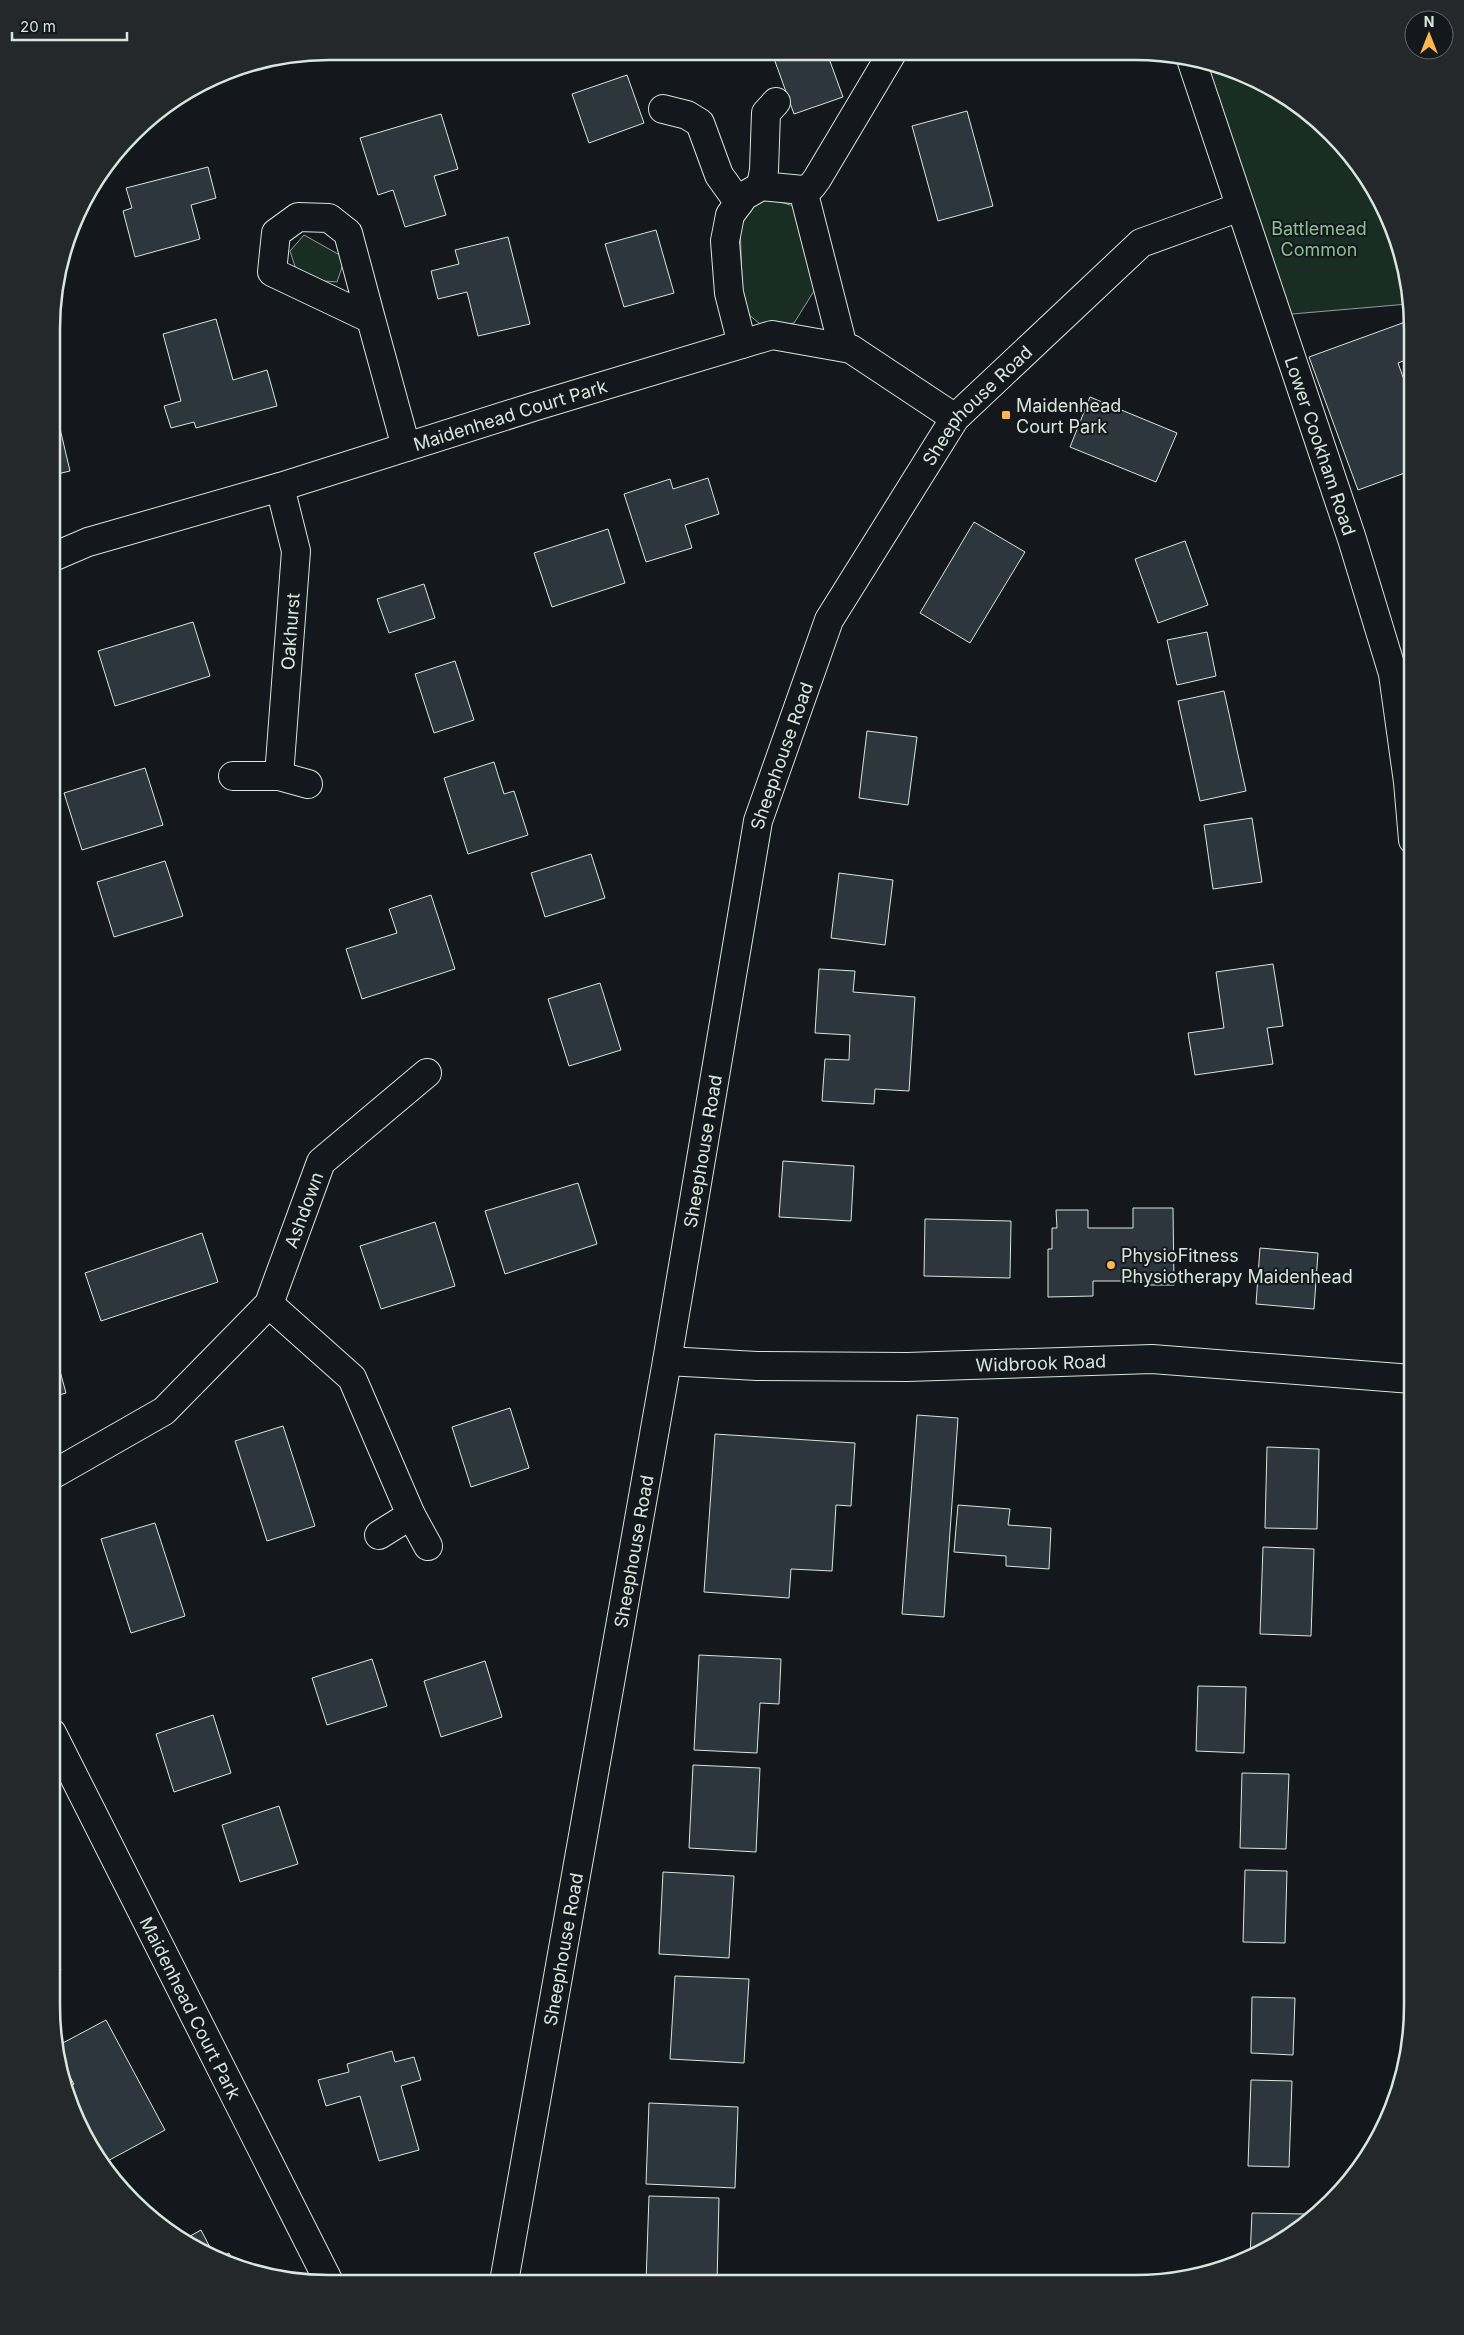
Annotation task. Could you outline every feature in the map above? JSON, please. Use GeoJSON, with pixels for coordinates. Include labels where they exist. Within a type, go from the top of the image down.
{"type":"FeatureCollection","features":[{"type":"Feature","properties":{"kind":"street"},"geometry":{"type":"LineString","coordinates":[[742,344],[729,293],[725,241],[730,215],[744,196],[761,186],[803,190],[811,187],[888,60]]}},
{"type":"Feature","properties":{"kind":"street","name":"Lower Cookham Road"},"geometry":{"type":"LineString","coordinates":[[1193,66],[1352,539],[1393,674],[1404,690]]}},
{"type":"Feature","properties":{"kind":"street"},"geometry":{"type":"LineString","coordinates":[[761,186],[764,170],[766,113],[776,102]]}},
{"type":"Feature","properties":{"kind":"street"},"geometry":{"type":"LineString","coordinates":[[664,109],[688,115],[700,124],[719,175],[739,203]]}},
{"type":"Feature","properties":{"kind":"street"},"geometry":{"type":"LineString","coordinates":[[803,190],[843,347]]}},
{"type":"Feature","properties":{"kind":"street","name":"Sheephouse Road"},"geometry":{"type":"LineString","coordinates":[[505,2275],[668,1361],[758,821],[829,620],[955,418],[1141,243],[1240,207]]}},
{"type":"Feature","properties":{"kind":"street"},"geometry":{"type":"LineString","coordinates":[[370,320],[406,447]]}},
{"type":"Feature","properties":{"kind":"street","name":"Maidenhead Court Park"},"geometry":{"type":"LineString","coordinates":[[60,554],[88,542],[280,487],[772,335],[851,349],[955,418]]}},
{"type":"Feature","properties":{"kind":"street","name":"Oakhurst"},"geometry":{"type":"LineString","coordinates":[[279,776],[296,552],[280,487]]}},
{"type":"Feature","properties":{"kind":"street"},"geometry":{"type":"LineString","coordinates":[[233,776],[279,776],[308,784]]}},
{"type":"Feature","properties":{"kind":"street","name":"Ashdown"},"geometry":{"type":"LineString","coordinates":[[60,1470],[164,1411],[269,1304],[321,1162],[427,1073]]}},
{"type":"Feature","properties":{"kind":"street"},"geometry":{"type":"LineString","coordinates":[[269,1304],[352,1378],[411,1516],[428,1546]]}},
{"type":"Feature","properties":{"kind":"street","name":"Widbrook Road"},"geometry":{"type":"LineString","coordinates":[[668,1361],[757,1366],[907,1367],[1152,1359],[1404,1378]]}},
{"type":"Feature","properties":{"kind":"street"},"geometry":{"type":"LineString","coordinates":[[379,1535],[411,1516]]}},
{"type":"Feature","properties":{"kind":"street","name":"Maidenhead Court Park"},"geometry":{"type":"LineString","coordinates":[[60,1749],[325,2275]]}},
{"type":"Feature","properties":{"kind":"green space","name":"Battlemead Common"},"geometry":{"type":"Polygon","coordinates":[[[1190,66],[1238,80],[1270,96],[1285,105],[1312,127],[1337,152],[1359,179],[1384,226],[1390,242],[1399,276],[1403,304],[1269,316],[1190,66]]]}},
{"type":"Feature","properties":{"kind":"green space"},"geometry":{"type":"Polygon","coordinates":[[[770,199],[797,207],[819,283],[794,323],[765,328],[743,310],[740,223],[752,206],[770,199]]]}},
{"type":"Feature","properties":{"kind":"green space"},"geometry":{"type":"Polygon","coordinates":[[[304,235],[345,258],[337,282],[299,279],[290,251],[304,235]]]}},
{"type":"Feature","properties":{"kind":"building"},"geometry":{"type":"Polygon","coordinates":[[[775,60],[830,60],[843,97],[794,114],[775,60]]]}},
{"type":"Feature","properties":{"kind":"building"},"geometry":{"type":"Polygon","coordinates":[[[627,75],[644,123],[589,143],[572,94],[627,75]]]}},
{"type":"Feature","properties":{"kind":"building"},"geometry":{"type":"Polygon","coordinates":[[[967,111],[993,206],[938,221],[912,126],[967,111]]]}},
{"type":"Feature","properties":{"kind":"building"},"geometry":{"type":"Polygon","coordinates":[[[441,114],[458,169],[434,176],[446,215],[405,227],[393,190],[378,195],[360,138],[441,114]]]}},
{"type":"Feature","properties":{"kind":"building"},"geometry":{"type":"Polygon","coordinates":[[[208,167],[216,198],[191,205],[200,239],[135,257],[123,211],[132,208],[126,188],[208,167]]]}},
{"type":"Feature","properties":{"kind":"building"},"geometry":{"type":"Polygon","coordinates":[[[656,230],[674,293],[624,307],[605,244],[656,230]]]}},
{"type":"Feature","properties":{"kind":"building"},"geometry":{"type":"Polygon","coordinates":[[[508,237],[530,324],[478,336],[467,292],[438,299],[431,271],[459,264],[455,250],[508,237]]]}},
{"type":"Feature","properties":{"kind":"building"},"geometry":{"type":"Polygon","coordinates":[[[216,319],[233,380],[267,370],[277,406],[196,428],[194,422],[171,428],[164,406],[181,401],[163,334],[216,319]]]}},
{"type":"Feature","properties":{"kind":"building"},"geometry":{"type":"Polygon","coordinates":[[[1404,323],[1404,361],[1398,363],[1404,380],[1404,473],[1358,490],[1309,357],[1404,323]]]}},
{"type":"Feature","properties":{"kind":"building"},"geometry":{"type":"Polygon","coordinates":[[[1090,397],[1177,433],[1156,482],[1070,447],[1090,397]]]}},
{"type":"Feature","properties":{"kind":"building"},"geometry":{"type":"Polygon","coordinates":[[[60,429],[70,471],[60,473],[60,429]]]}},
{"type":"Feature","properties":{"kind":"building"},"geometry":{"type":"Polygon","coordinates":[[[708,478],[719,514],[685,525],[692,548],[646,562],[624,494],[670,479],[673,489],[708,478]]]}},
{"type":"Feature","properties":{"kind":"building"},"geometry":{"type":"Polygon","coordinates":[[[974,522],[1025,552],[970,643],[920,613],[974,522]]]}},
{"type":"Feature","properties":{"kind":"building"},"geometry":{"type":"Polygon","coordinates":[[[608,529],[625,583],[552,607],[534,553],[608,529]]]}},
{"type":"Feature","properties":{"kind":"building"},"geometry":{"type":"Polygon","coordinates":[[[1185,541],[1208,605],[1158,623],[1135,559],[1185,541]]]}},
{"type":"Feature","properties":{"kind":"building"},"geometry":{"type":"Polygon","coordinates":[[[424,584],[435,618],[389,633],[377,599],[424,584]]]}},
{"type":"Feature","properties":{"kind":"building"},"geometry":{"type":"Polygon","coordinates":[[[193,622],[210,676],[115,706],[98,651],[193,622]]]}},
{"type":"Feature","properties":{"kind":"building"},"geometry":{"type":"Polygon","coordinates":[[[1207,632],[1216,676],[1177,685],[1167,640],[1207,632]]]}},
{"type":"Feature","properties":{"kind":"building"},"geometry":{"type":"Polygon","coordinates":[[[455,661],[474,720],[434,733],[415,674],[455,661]]]}},
{"type":"Feature","properties":{"kind":"building"},"geometry":{"type":"Polygon","coordinates":[[[1224,691],[1246,791],[1200,801],[1178,701],[1224,691]]]}},
{"type":"Feature","properties":{"kind":"building"},"geometry":{"type":"Polygon","coordinates":[[[867,731],[917,737],[908,805],[859,798],[867,731]]]}},
{"type":"Feature","properties":{"kind":"building"},"geometry":{"type":"Polygon","coordinates":[[[494,762],[504,794],[514,791],[528,835],[468,854],[444,778],[494,762]]]}},
{"type":"Feature","properties":{"kind":"building"},"geometry":{"type":"Polygon","coordinates":[[[145,768],[163,825],[82,850],[64,793],[145,768]]]}},
{"type":"Feature","properties":{"kind":"building"},"geometry":{"type":"Polygon","coordinates":[[[1252,818],[1262,882],[1213,889],[1204,825],[1252,818]]]}},
{"type":"Feature","properties":{"kind":"building"},"geometry":{"type":"Polygon","coordinates":[[[591,854],[605,898],[545,917],[531,873],[591,854]]]}},
{"type":"Feature","properties":{"kind":"building"},"geometry":{"type":"Polygon","coordinates":[[[165,861],[183,916],[114,937],[97,882],[165,861]]]}},
{"type":"Feature","properties":{"kind":"building"},"geometry":{"type":"Polygon","coordinates":[[[839,873],[893,880],[885,945],[831,938],[839,873]]]}},
{"type":"Feature","properties":{"kind":"building"},"geometry":{"type":"Polygon","coordinates":[[[431,895],[455,969],[362,999],[346,949],[397,933],[389,909],[431,895]]]}},
{"type":"Feature","properties":{"kind":"building"},"geometry":{"type":"Polygon","coordinates":[[[1273,964],[1283,1026],[1267,1028],[1273,1064],[1195,1075],[1188,1033],[1224,1028],[1216,972],[1273,964]]]}},
{"type":"Feature","properties":{"kind":"building"},"geometry":{"type":"Polygon","coordinates":[[[819,969],[855,971],[853,992],[915,997],[909,1091],[875,1089],[874,1104],[822,1101],[825,1059],[849,1060],[850,1035],[815,1033],[819,969]]]}},
{"type":"Feature","properties":{"kind":"building"},"geometry":{"type":"Polygon","coordinates":[[[600,983],[621,1050],[569,1066],[548,999],[600,983]]]}},
{"type":"Feature","properties":{"kind":"building"},"geometry":{"type":"Polygon","coordinates":[[[783,1161],[854,1166],[851,1221],[779,1217],[783,1161]]]}},
{"type":"Feature","properties":{"kind":"building"},"geometry":{"type":"Polygon","coordinates":[[[578,1183],[597,1244],[505,1274],[485,1211],[578,1183]]]}},
{"type":"Feature","properties":{"kind":"building","name":"PhysioFitness Physiotherapy Maidenhead"},"geometry":{"type":"Polygon","coordinates":[[[1133,1208],[1173,1208],[1174,1285],[1146,1285],[1146,1281],[1093,1281],[1093,1296],[1048,1297],[1048,1249],[1052,1249],[1052,1228],[1057,1228],[1056,1210],[1088,1210],[1088,1228],[1133,1228],[1133,1208]]]}},
{"type":"Feature","properties":{"kind":"building"},"geometry":{"type":"Polygon","coordinates":[[[925,1219],[1011,1221],[1010,1278],[924,1276],[925,1219]]]}},
{"type":"Feature","properties":{"kind":"building"},"geometry":{"type":"Polygon","coordinates":[[[435,1222],[455,1286],[381,1309],[360,1246],[435,1222]]]}},
{"type":"Feature","properties":{"kind":"building"},"geometry":{"type":"Polygon","coordinates":[[[202,1233],[218,1282],[101,1321],[85,1273],[202,1233]]]}},
{"type":"Feature","properties":{"kind":"building"},"geometry":{"type":"Polygon","coordinates":[[[1260,1248],[1318,1253],[1314,1309],[1256,1304],[1260,1248]]]}},
{"type":"Feature","properties":{"kind":"building"},"geometry":{"type":"Polygon","coordinates":[[[60,1371],[66,1393],[60,1395],[60,1371]]]}},
{"type":"Feature","properties":{"kind":"building"},"geometry":{"type":"Polygon","coordinates":[[[510,1408],[529,1468],[471,1487],[452,1427],[510,1408]]]}},
{"type":"Feature","properties":{"kind":"building"},"geometry":{"type":"Polygon","coordinates":[[[917,1415],[958,1418],[944,1617],[902,1614],[917,1415]]]}},
{"type":"Feature","properties":{"kind":"building"},"geometry":{"type":"Polygon","coordinates":[[[283,1426],[315,1526],[267,1541],[235,1441],[283,1426]]]}},
{"type":"Feature","properties":{"kind":"building"},"geometry":{"type":"Polygon","coordinates":[[[715,1434],[855,1443],[851,1506],[836,1505],[832,1571],[791,1569],[789,1598],[704,1592],[715,1434]]]}},
{"type":"Feature","properties":{"kind":"building"},"geometry":{"type":"Polygon","coordinates":[[[1267,1447],[1319,1449],[1317,1529],[1265,1528],[1267,1447]]]}},
{"type":"Feature","properties":{"kind":"building"},"geometry":{"type":"Polygon","coordinates":[[[958,1505],[1010,1509],[1008,1525],[1051,1528],[1049,1569],[1006,1566],[1006,1556],[954,1552],[958,1505]]]}},
{"type":"Feature","properties":{"kind":"building"},"geometry":{"type":"Polygon","coordinates":[[[155,1523],[185,1616],[131,1633],[101,1539],[155,1523]]]}},
{"type":"Feature","properties":{"kind":"building"},"geometry":{"type":"Polygon","coordinates":[[[1263,1547],[1314,1549],[1311,1636],[1260,1634],[1263,1547]]]}},
{"type":"Feature","properties":{"kind":"building"},"geometry":{"type":"Polygon","coordinates":[[[699,1655],[781,1659],[779,1704],[760,1703],[757,1753],[694,1750],[699,1655]]]}},
{"type":"Feature","properties":{"kind":"building"},"geometry":{"type":"Polygon","coordinates":[[[372,1659],[387,1706],[327,1725],[312,1678],[372,1659]]]}},
{"type":"Feature","properties":{"kind":"building"},"geometry":{"type":"Polygon","coordinates":[[[485,1661],[502,1717],[441,1737],[424,1681],[485,1661]]]}},
{"type":"Feature","properties":{"kind":"building"},"geometry":{"type":"Polygon","coordinates":[[[1198,1686],[1246,1687],[1244,1753],[1196,1751],[1198,1686]]]}},
{"type":"Feature","properties":{"kind":"building"},"geometry":{"type":"Polygon","coordinates":[[[213,1715],[231,1773],[174,1792],[156,1734],[213,1715]]]}},
{"type":"Feature","properties":{"kind":"building"},"geometry":{"type":"Polygon","coordinates":[[[693,1765],[760,1768],[756,1852],[689,1848],[693,1765]]]}},
{"type":"Feature","properties":{"kind":"building"},"geometry":{"type":"Polygon","coordinates":[[[1242,1773],[1289,1774],[1286,1849],[1240,1848],[1242,1773]]]}},
{"type":"Feature","properties":{"kind":"building"},"geometry":{"type":"Polygon","coordinates":[[[279,1806],[298,1864],[240,1882],[222,1825],[279,1806]]]}},
{"type":"Feature","properties":{"kind":"building"},"geometry":{"type":"Polygon","coordinates":[[[1245,1870],[1287,1871],[1285,1943],[1243,1942],[1245,1870]]]}},
{"type":"Feature","properties":{"kind":"building"},"geometry":{"type":"Polygon","coordinates":[[[663,1872],[734,1876],[729,1958],[659,1954],[663,1872]]]}},
{"type":"Feature","properties":{"kind":"building"},"geometry":{"type":"Polygon","coordinates":[[[675,1976],[749,1979],[744,2063],[670,2059],[675,1976]]]}},
{"type":"Feature","properties":{"kind":"building"},"geometry":{"type":"Polygon","coordinates":[[[1252,1997],[1295,1998],[1293,2055],[1251,2053],[1252,1997]]]}},
{"type":"Feature","properties":{"kind":"building"},"geometry":{"type":"Polygon","coordinates":[[[106,2020],[165,2130],[109,2160],[96,2141],[80,2109],[72,2085],[74,2084],[69,2074],[62,2043],[106,2020]]]}},
{"type":"Feature","properties":{"kind":"building"},"geometry":{"type":"Polygon","coordinates":[[[392,2051],[395,2062],[414,2057],[421,2080],[401,2086],[419,2150],[379,2161],[360,2096],[326,2106],[318,2080],[349,2072],[347,2064],[392,2051]]]}},
{"type":"Feature","properties":{"kind":"building"},"geometry":{"type":"Polygon","coordinates":[[[1251,2080],[1292,2081],[1289,2167],[1248,2166],[1251,2080]]]}},
{"type":"Feature","properties":{"kind":"building"},"geometry":{"type":"Polygon","coordinates":[[[649,2103],[738,2107],[735,2188],[646,2184],[649,2103]]]}},
{"type":"Feature","properties":{"kind":"building"},"geometry":{"type":"Polygon","coordinates":[[[649,2196],[719,2198],[717,2275],[646,2275],[649,2196]]]}},
{"type":"Feature","properties":{"kind":"building"},"geometry":{"type":"Polygon","coordinates":[[[1252,2213],[1305,2214],[1285,2230],[1250,2249],[1252,2213]]]}},
{"type":"Feature","properties":{"kind":"building"},"geometry":{"type":"Polygon","coordinates":[[[201,2230],[210,2247],[194,2239],[190,2236],[201,2230]]]}},
{"type":"Feature","properties":{"kind":"place","name":"Maidenhead Court Park"},"geometry":{"type":"Point","coordinates":[1006,415]}},
{"type":"Feature","properties":{"kind":"place","name":"PhysioFitness Physiotherapy Maidenhead"},"geometry":{"type":"Point","coordinates":[1111,1265]}}]}
